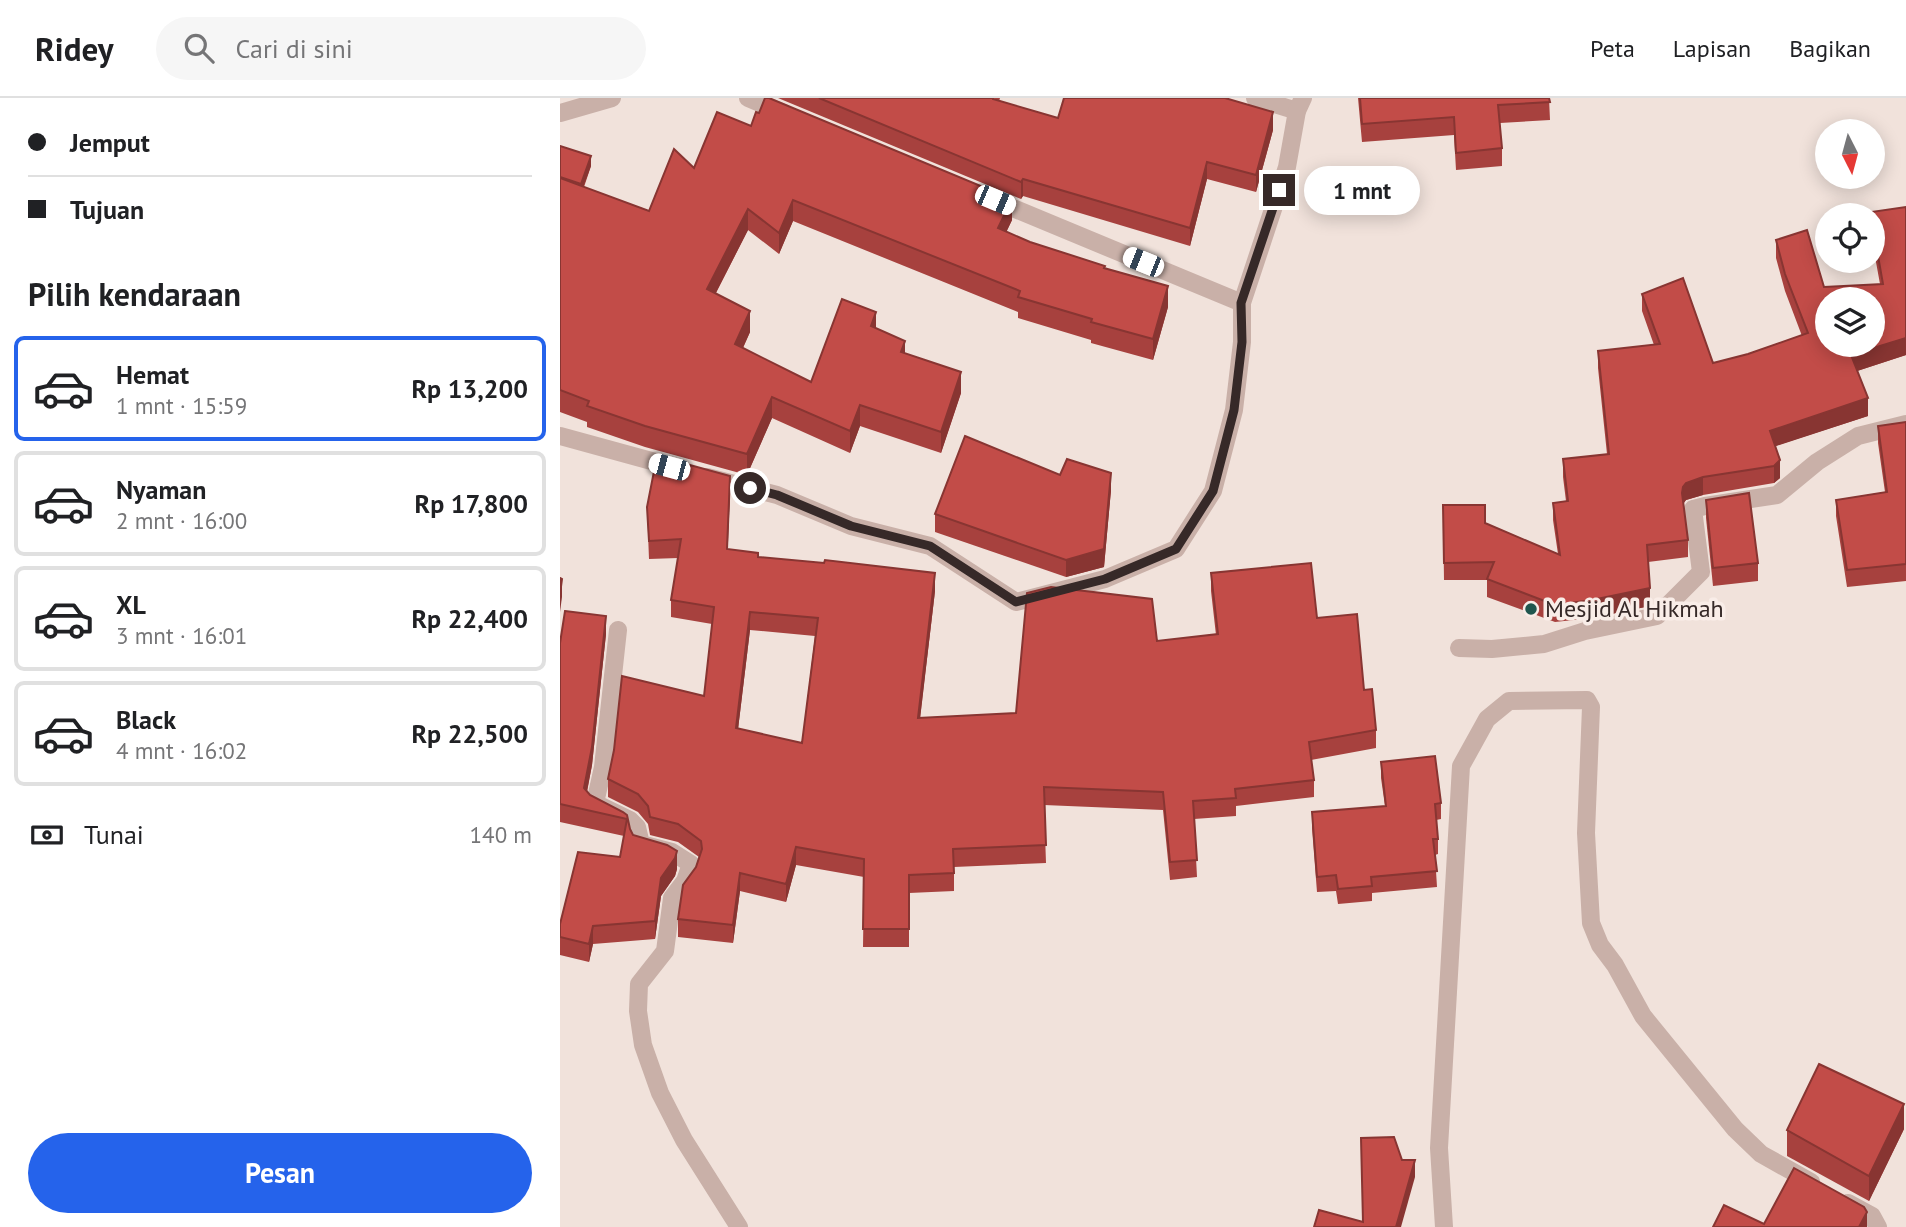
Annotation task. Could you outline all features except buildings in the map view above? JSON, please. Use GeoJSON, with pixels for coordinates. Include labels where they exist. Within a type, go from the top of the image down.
{"type":"FeatureCollection","features":[{"type":"Feature","properties":{"kind":"street"},"geometry":{"type":"LineString","coordinates":[[560,113],[612,98]]}},
{"type":"Feature","properties":{"kind":"street"},"geometry":{"type":"LineString","coordinates":[[748,98],[799,119]]}},
{"type":"Feature","properties":{"kind":"street"},"geometry":{"type":"LineString","coordinates":[[560,436],[777,495],[851,526],[930,546],[1016,602],[1105,579],[1176,549],[1213,491],[1234,410],[1242,342],[1241,303],[1287,167],[1300,104],[1255,98]]}},
{"type":"Feature","properties":{"kind":"street"},"geometry":{"type":"LineString","coordinates":[[976,192],[1241,303]]}},
{"type":"Feature","properties":{"kind":"street"},"geometry":{"type":"LineString","coordinates":[[1459,648],[1492,649],[1544,644],[1586,631],[1657,616],[1701,572],[1693,509],[1777,495],[1817,462],[1858,436],[1906,424]]}},
{"type":"Feature","properties":{"kind":"street"},"geometry":{"type":"LineString","coordinates":[[618,630],[603,767],[595,803],[630,820],[637,827],[641,844],[672,852],[691,864],[685,881],[672,898],[665,951],[639,984],[638,1011],[643,1045],[660,1093],[684,1140],[738,1227]]}},
{"type":"Feature","properties":{"kind":"street"},"geometry":{"type":"LineString","coordinates":[[1444,1227],[1439,1148],[1461,766],[1488,719],[1509,701],[1587,700],[1591,707],[1586,833],[1588,885],[1591,923],[1600,945],[1615,965],[1643,1016],[1735,1129],[1760,1154],[1872,1216],[1878,1227]]}},
{"type":"Feature","properties":{"kind":"place","name":"Mesjid Al Hikmah"},"geometry":{"type":"Point","coordinates":[1531,609]}},
{"type":"Feature","properties":{"kind":"route"},"geometry":{"type":"LineString","coordinates":[[750,488],[777,495],[851,526],[930,546],[1016,602],[1105,579],[1176,549],[1213,491],[1234,410],[1242,342],[1241,303],[1279,190]]}}]}
